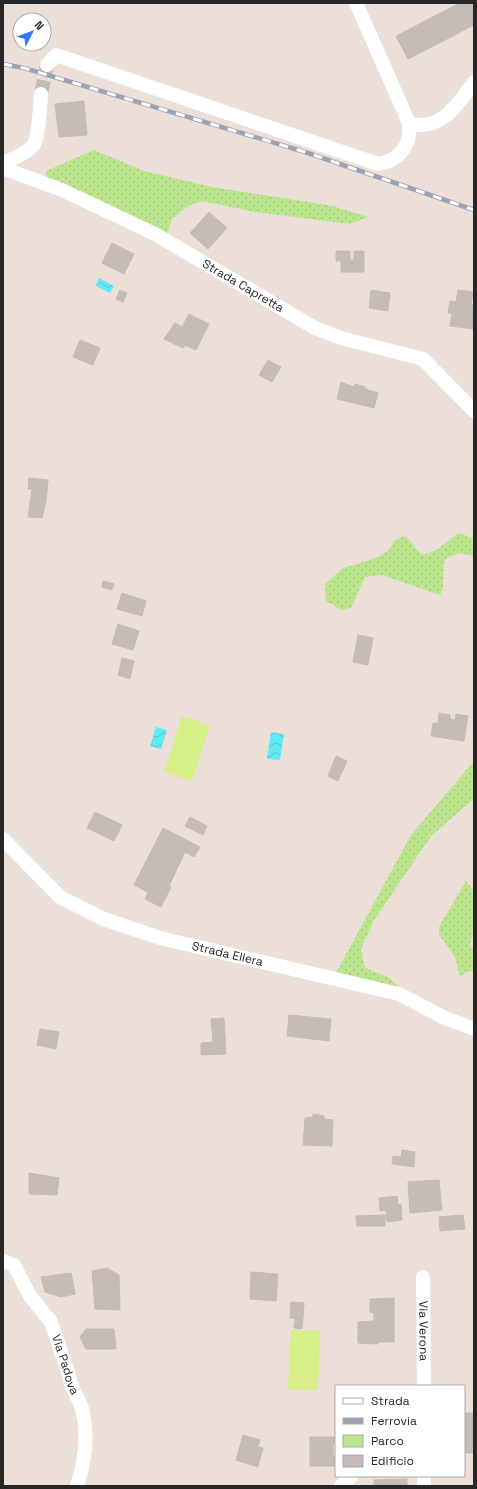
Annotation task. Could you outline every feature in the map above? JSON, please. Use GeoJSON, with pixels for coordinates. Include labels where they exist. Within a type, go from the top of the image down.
{"type":"FeatureCollection","features":[{"type":"Feature","properties":{"kind":"street"},"geometry":{"type":"LineString","coordinates":[[47,65],[56,55],[378,164],[396,158],[405,148],[410,136],[410,123],[356,3]]}},
{"type":"Feature","properties":{"kind":"street"},"geometry":{"type":"LineString","coordinates":[[410,123],[429,125],[441,120],[474,82]]}},
{"type":"Feature","properties":{"kind":"street"},"geometry":{"type":"LineString","coordinates":[[3,163],[17,157],[33,146],[38,127],[41,94]]}},
{"type":"Feature","properties":{"kind":"street","name":"Strada Capretta"},"geometry":{"type":"LineString","coordinates":[[3,168],[62,190],[155,234],[315,328],[335,336],[423,359],[474,411]]}},
{"type":"Feature","properties":{"kind":"street","name":"Strada Ellera"},"geometry":{"type":"LineString","coordinates":[[3,839],[60,897],[104,919],[160,938],[399,994],[445,1018],[474,1029]]}},
{"type":"Feature","properties":{"kind":"street","name":"Via Padova"},"geometry":{"type":"LineString","coordinates":[[3,1261],[14,1265],[30,1296],[51,1322],[69,1375],[70,1384],[82,1410],[86,1432],[83,1466],[78,1486]]}},
{"type":"Feature","properties":{"kind":"street","name":"Via Verona"},"geometry":{"type":"LineString","coordinates":[[423,1277],[424,1385]]}},
{"type":"Feature","properties":{"kind":"street"},"geometry":{"type":"LineString","coordinates":[[341,1486],[351,1477]]}},
{"type":"Feature","properties":{"kind":"green space"},"geometry":{"type":"Polygon","coordinates":[[[94,150],[144,171],[212,187],[333,206],[368,217],[350,224],[255,212],[202,201],[188,206],[172,219],[167,233],[47,179],[46,171],[94,150]]]}},
{"type":"Feature","properties":{"kind":"green space"},"geometry":{"type":"Polygon","coordinates":[[[458,533],[474,538],[474,556],[459,553],[445,559],[443,568],[443,587],[440,595],[382,575],[365,577],[351,608],[342,610],[326,601],[325,584],[343,568],[376,558],[388,551],[395,540],[405,536],[421,554],[424,555],[438,549],[458,533]]]}},
{"type":"Feature","properties":{"kind":"green space"},"geometry":{"type":"Polygon","coordinates":[[[182,716],[210,725],[192,781],[164,772],[182,716]]]}},
{"type":"Feature","properties":{"kind":"green space"},"geometry":{"type":"Polygon","coordinates":[[[474,761],[474,799],[431,836],[373,922],[361,949],[365,968],[390,978],[401,990],[336,973],[411,835],[474,761]]]}},
{"type":"Feature","properties":{"kind":"green space"},"geometry":{"type":"Polygon","coordinates":[[[466,881],[474,891],[474,929],[470,945],[474,948],[474,971],[466,972],[460,977],[455,957],[439,934],[439,927],[466,881]]]}},
{"type":"Feature","properties":{"kind":"green space"},"geometry":{"type":"Polygon","coordinates":[[[291,1330],[320,1331],[318,1390],[288,1389],[291,1330]]]}},
{"type":"Feature","properties":{"kind":"water"},"geometry":{"type":"Polygon","coordinates":[[[99,278],[114,286],[110,293],[96,286],[99,278]]]}},
{"type":"Feature","properties":{"kind":"water"},"geometry":{"type":"Polygon","coordinates":[[[156,727],[167,730],[161,749],[150,746],[156,727]]]}},
{"type":"Feature","properties":{"kind":"water"},"geometry":{"type":"Polygon","coordinates":[[[271,732],[284,734],[280,760],[267,759],[271,732]]]}},
{"type":"Feature","properties":{"kind":"building"},"geometry":{"type":"Polygon","coordinates":[[[460,3],[474,3],[474,25],[408,59],[396,36],[460,3]]]}},
{"type":"Feature","properties":{"kind":"building"},"geometry":{"type":"Polygon","coordinates":[[[84,101],[87,135],[59,137],[55,104],[84,101]]]}},
{"type":"Feature","properties":{"kind":"building"},"geometry":{"type":"Polygon","coordinates":[[[209,212],[227,228],[208,249],[190,233],[209,212]]]}},
{"type":"Feature","properties":{"kind":"building"},"geometry":{"type":"Polygon","coordinates":[[[112,243],[134,254],[124,274],[102,263],[112,243]]]}},
{"type":"Feature","properties":{"kind":"building"},"geometry":{"type":"Polygon","coordinates":[[[336,251],[350,251],[350,260],[354,260],[354,251],[364,251],[364,272],[341,272],[341,261],[336,261],[336,251]]]}},
{"type":"Feature","properties":{"kind":"building"},"geometry":{"type":"Polygon","coordinates":[[[120,290],[127,293],[123,302],[116,299],[120,290]]]}},
{"type":"Feature","properties":{"kind":"building"},"geometry":{"type":"Polygon","coordinates":[[[371,290],[390,293],[388,311],[369,308],[371,290]]]}},
{"type":"Feature","properties":{"kind":"building"},"geometry":{"type":"Polygon","coordinates":[[[458,290],[473,292],[471,305],[474,305],[474,329],[450,326],[452,313],[448,313],[450,301],[456,302],[458,290]]]}},
{"type":"Feature","properties":{"kind":"building"},"geometry":{"type":"Polygon","coordinates":[[[189,314],[209,324],[196,350],[185,345],[183,348],[164,339],[175,323],[182,327],[189,314]]]}},
{"type":"Feature","properties":{"kind":"building"},"geometry":{"type":"Polygon","coordinates":[[[80,340],[100,348],[93,365],[73,357],[80,340]]]}},
{"type":"Feature","properties":{"kind":"building"},"geometry":{"type":"Polygon","coordinates":[[[268,360],[281,367],[272,382],[259,375],[268,360]]]}},
{"type":"Feature","properties":{"kind":"building"},"geometry":{"type":"Polygon","coordinates":[[[341,382],[354,387],[355,384],[378,393],[374,408],[337,399],[341,382]]]}},
{"type":"Feature","properties":{"kind":"building"},"geometry":{"type":"Polygon","coordinates":[[[29,478],[48,480],[46,501],[42,518],[28,517],[32,489],[28,489],[29,478]]]}},
{"type":"Feature","properties":{"kind":"building"},"geometry":{"type":"Polygon","coordinates":[[[103,581],[114,584],[112,590],[102,587],[103,581]]]}},
{"type":"Feature","properties":{"kind":"building"},"geometry":{"type":"Polygon","coordinates":[[[122,593],[146,601],[142,616],[117,609],[122,593]]]}},
{"type":"Feature","properties":{"kind":"building"},"geometry":{"type":"Polygon","coordinates":[[[118,624],[139,631],[133,650],[112,644],[118,624]]]}},
{"type":"Feature","properties":{"kind":"building"},"geometry":{"type":"Polygon","coordinates":[[[358,635],[373,638],[368,665],[353,662],[358,635]]]}},
{"type":"Feature","properties":{"kind":"building"},"geometry":{"type":"Polygon","coordinates":[[[122,658],[134,661],[130,679],[118,675],[122,658]]]}},
{"type":"Feature","properties":{"kind":"building"},"geometry":{"type":"Polygon","coordinates":[[[439,713],[450,715],[450,719],[455,720],[456,714],[468,716],[464,741],[431,736],[433,723],[438,723],[439,713]]]}},
{"type":"Feature","properties":{"kind":"building"},"geometry":{"type":"Polygon","coordinates":[[[336,756],[347,761],[338,781],[328,776],[336,756]]]}},
{"type":"Feature","properties":{"kind":"building"},"geometry":{"type":"Polygon","coordinates":[[[95,812],[122,825],[114,841],[87,828],[95,812]]]}},
{"type":"Feature","properties":{"kind":"building"},"geometry":{"type":"Polygon","coordinates":[[[190,817],[207,826],[203,835],[185,826],[190,817]]]}},
{"type":"Feature","properties":{"kind":"building"},"geometry":{"type":"Polygon","coordinates":[[[163,828],[200,847],[194,857],[185,852],[161,907],[145,899],[148,892],[134,885],[163,828]]]}},
{"type":"Feature","properties":{"kind":"building"},"geometry":{"type":"Polygon","coordinates":[[[289,1015],[331,1019],[329,1041],[287,1036],[289,1015]]]}},
{"type":"Feature","properties":{"kind":"building"},"geometry":{"type":"Polygon","coordinates":[[[224,1018],[226,1054],[201,1055],[201,1043],[213,1042],[211,1019],[224,1018]]]}},
{"type":"Feature","properties":{"kind":"building"},"geometry":{"type":"Polygon","coordinates":[[[40,1029],[59,1032],[56,1049],[37,1045],[40,1029]]]}},
{"type":"Feature","properties":{"kind":"building"},"geometry":{"type":"Polygon","coordinates":[[[313,1114],[324,1116],[324,1119],[333,1120],[332,1146],[303,1145],[305,1118],[313,1117],[313,1114]]]}},
{"type":"Feature","properties":{"kind":"building"},"geometry":{"type":"Polygon","coordinates":[[[402,1150],[415,1152],[414,1167],[392,1164],[393,1156],[401,1157],[402,1150]]]}},
{"type":"Feature","properties":{"kind":"building"},"geometry":{"type":"Polygon","coordinates":[[[29,1173],[59,1178],[57,1195],[29,1194],[29,1173]]]}},
{"type":"Feature","properties":{"kind":"building"},"geometry":{"type":"Polygon","coordinates":[[[439,1180],[442,1210],[410,1213],[408,1182],[439,1180]]]}},
{"type":"Feature","properties":{"kind":"building"},"geometry":{"type":"Polygon","coordinates":[[[397,1196],[398,1205],[401,1204],[402,1220],[387,1222],[386,1210],[380,1211],[379,1198],[397,1196]]]}},
{"type":"Feature","properties":{"kind":"building"},"geometry":{"type":"Polygon","coordinates":[[[385,1215],[385,1226],[357,1226],[356,1216],[385,1215]]]}},
{"type":"Feature","properties":{"kind":"building"},"geometry":{"type":"Polygon","coordinates":[[[463,1215],[465,1229],[440,1231],[439,1217],[463,1215]]]}},
{"type":"Feature","properties":{"kind":"building"},"geometry":{"type":"Polygon","coordinates":[[[107,1268],[119,1275],[120,1310],[95,1309],[92,1271],[107,1268]]]}},
{"type":"Feature","properties":{"kind":"building"},"geometry":{"type":"Polygon","coordinates":[[[251,1272],[278,1274],[276,1301],[250,1299],[251,1272]]]}},
{"type":"Feature","properties":{"kind":"building"},"geometry":{"type":"Polygon","coordinates":[[[71,1273],[75,1294],[61,1297],[45,1292],[41,1277],[71,1273]]]}},
{"type":"Feature","properties":{"kind":"building"},"geometry":{"type":"Polygon","coordinates":[[[394,1298],[394,1342],[378,1342],[378,1344],[358,1343],[358,1322],[374,1321],[374,1313],[370,1312],[370,1299],[394,1298]]]}},
{"type":"Feature","properties":{"kind":"building"},"geometry":{"type":"Polygon","coordinates":[[[291,1302],[304,1303],[303,1319],[290,1318],[291,1302]]]}},
{"type":"Feature","properties":{"kind":"building"},"geometry":{"type":"Polygon","coordinates":[[[295,1319],[303,1319],[302,1329],[294,1328],[295,1319]]]}},
{"type":"Feature","properties":{"kind":"building"},"geometry":{"type":"Polygon","coordinates":[[[86,1329],[114,1329],[116,1349],[86,1349],[80,1337],[86,1329]]]}},
{"type":"Feature","properties":{"kind":"building"},"geometry":{"type":"Polygon","coordinates":[[[465,1413],[474,1413],[474,1453],[465,1453],[465,1413]]]}},
{"type":"Feature","properties":{"kind":"building"},"geometry":{"type":"Polygon","coordinates":[[[243,1435],[260,1440],[258,1447],[263,1448],[258,1467],[236,1460],[243,1435]]]}},
{"type":"Feature","properties":{"kind":"building"},"geometry":{"type":"Polygon","coordinates":[[[310,1437],[335,1437],[335,1444],[333,1444],[333,1456],[335,1456],[335,1466],[310,1466],[310,1437]]]}},
{"type":"Feature","properties":{"kind":"building"},"geometry":{"type":"Polygon","coordinates":[[[407,1479],[407,1486],[374,1486],[374,1480],[407,1479]]]}},
{"type":"Feature","properties":{"kind":"tunnel"},"geometry":{"type":"LineString","coordinates":[[41,94],[47,65]]}},
{"type":"Feature","properties":{"kind":"railway"},"geometry":{"type":"LineString","coordinates":[[3,64],[24,68],[305,152],[474,210]]}}]}
